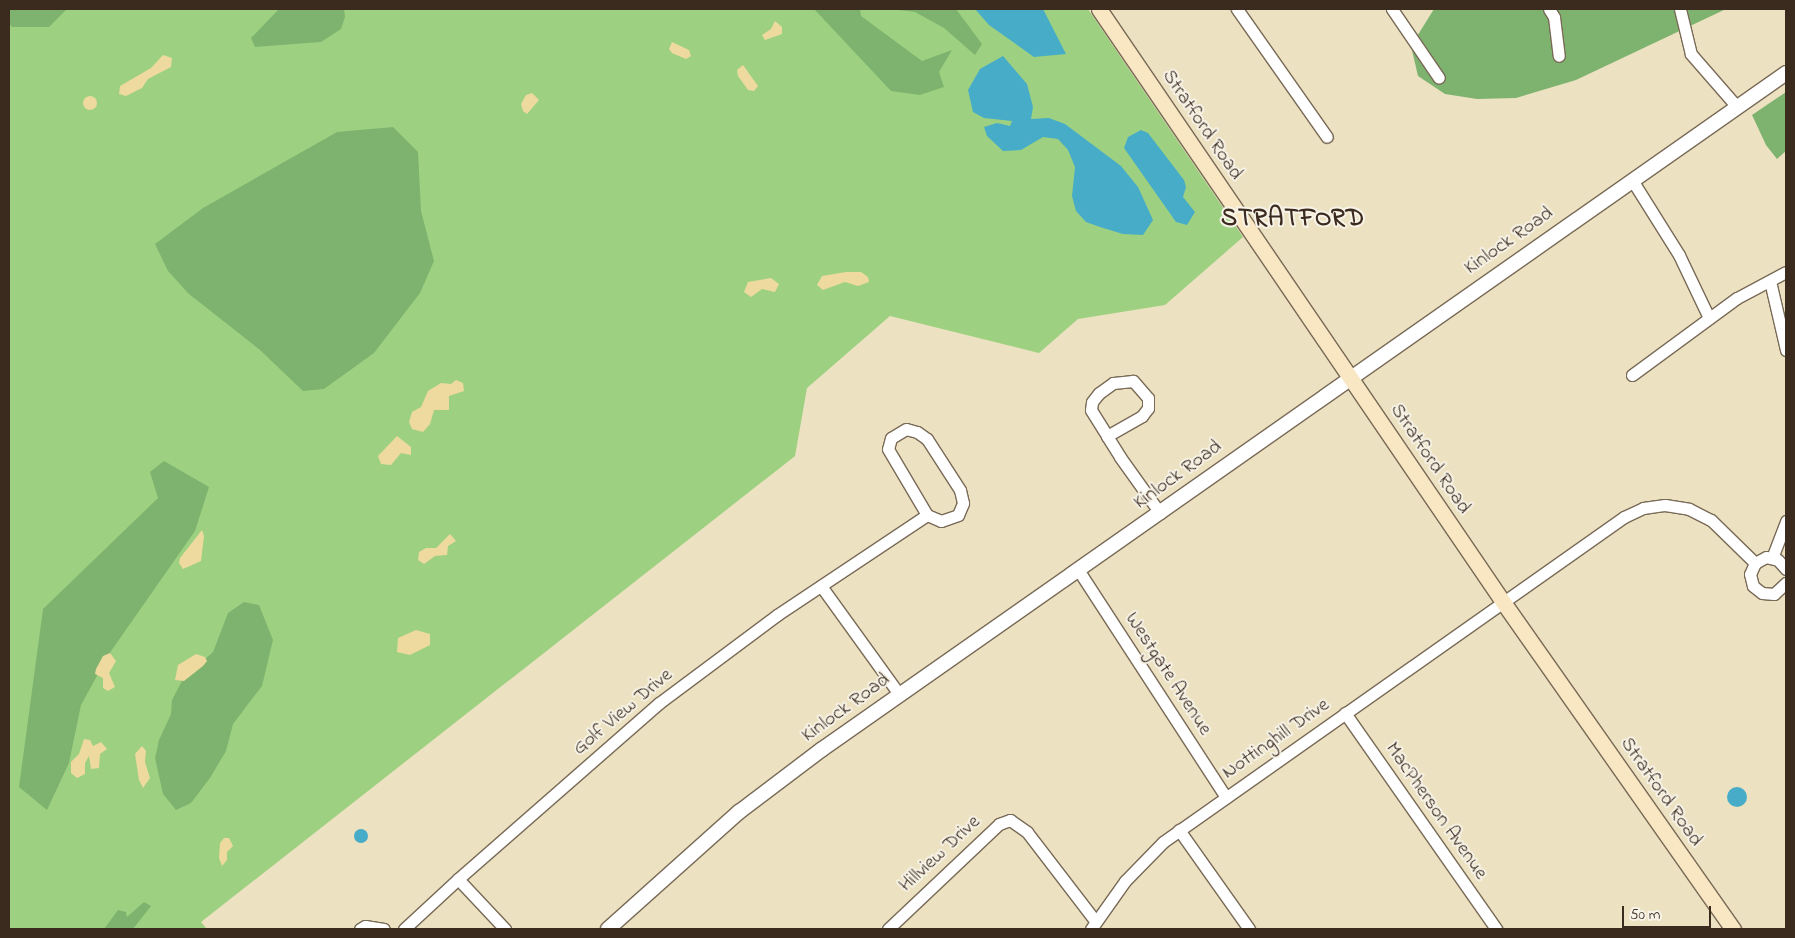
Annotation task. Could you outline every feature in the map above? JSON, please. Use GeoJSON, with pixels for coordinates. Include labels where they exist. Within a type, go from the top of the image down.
{"type":"FeatureCollection","features":[{"type":"Feature","properties":{"kind":"main road","name":"Stratford Road"},"geometry":{"type":"LineString","coordinates":[[1098,9],[1503,602],[1734,929]]}},
{"type":"Feature","properties":{"kind":"street"},"geometry":{"type":"LineString","coordinates":[[1238,9],[1327,137]]}},
{"type":"Feature","properties":{"kind":"street"},"geometry":{"type":"LineString","coordinates":[[1392,9],[1439,78]]}},
{"type":"Feature","properties":{"kind":"street"},"geometry":{"type":"LineString","coordinates":[[1549,9],[1554,17],[1559,56]]}},
{"type":"Feature","properties":{"kind":"street"},"geometry":{"type":"LineString","coordinates":[[1680,9],[1691,54],[1737,107]]}},
{"type":"Feature","properties":{"kind":"street","name":"Kinlock Road"},"geometry":{"type":"LineString","coordinates":[[608,929],[739,812],[899,694],[1079,571],[1350,376],[1786,73]]}},
{"type":"Feature","properties":{"kind":"street"},"geometry":{"type":"LineString","coordinates":[[1632,180],[1679,255],[1708,318]]}},
{"type":"Feature","properties":{"kind":"street"},"geometry":{"type":"LineString","coordinates":[[1632,375],[1708,318],[1786,272]]}},
{"type":"Feature","properties":{"kind":"street"},"geometry":{"type":"LineString","coordinates":[[1770,281],[1786,350]]}},
{"type":"Feature","properties":{"kind":"street"},"geometry":{"type":"LineString","coordinates":[[1107,436],[1142,416],[1148,408],[1148,398],[1133,381],[1113,383],[1092,402],[1091,410],[1107,436],[1160,513]]}},
{"type":"Feature","properties":{"kind":"street"},"geometry":{"type":"LineString","coordinates":[[906,429],[918,432],[927,440],[960,490],[963,503],[958,515],[952,519],[934,520],[927,515],[888,449],[891,438],[906,429]]}},
{"type":"Feature","properties":{"kind":"street","name":"Nottinghill Drive"},"geometry":{"type":"LineString","coordinates":[[1094,926],[1143,859],[1179,830],[1624,517],[1643,508],[1665,505],[1689,509],[1711,520],[1755,563]]}},
{"type":"Feature","properties":{"kind":"street","name":"Golf View Drive"},"geometry":{"type":"LineString","coordinates":[[404,929],[458,879],[659,704],[821,586],[927,515]]}},
{"type":"Feature","properties":{"kind":"street"},"geometry":{"type":"LineString","coordinates":[[1772,558],[1786,521]]}},
{"type":"Feature","properties":{"kind":"street"},"geometry":{"type":"LineString","coordinates":[[1772,558],[1755,563],[1750,574],[1757,590],[1774,594],[1786,583]]}},
{"type":"Feature","properties":{"kind":"street"},"geometry":{"type":"LineString","coordinates":[[1772,558],[1786,569]]}},
{"type":"Feature","properties":{"kind":"street","name":"Westgate Avenue"},"geometry":{"type":"LineString","coordinates":[[1079,571],[1226,797]]}},
{"type":"Feature","properties":{"kind":"street"},"geometry":{"type":"LineString","coordinates":[[821,586],[899,694]]}},
{"type":"Feature","properties":{"kind":"street","name":"MacPherson Avenue"},"geometry":{"type":"LineString","coordinates":[[1345,713],[1496,929]]}},
{"type":"Feature","properties":{"kind":"street","name":"Hillview Drive"},"geometry":{"type":"LineString","coordinates":[[888,929],[999,824],[1010,820],[1027,832],[1094,926]]}},
{"type":"Feature","properties":{"kind":"street"},"geometry":{"type":"LineString","coordinates":[[1179,830],[1249,929]]}},
{"type":"Feature","properties":{"kind":"street"},"geometry":{"type":"LineString","coordinates":[[458,879],[505,929]]}},
{"type":"Feature","properties":{"kind":"street"},"geometry":{"type":"LineString","coordinates":[[360,929],[365,926],[384,929]]}},
{"type":"Feature","properties":{"kind":"green space"},"geometry":{"type":"Polygon","coordinates":[[[9,9],[1088,9],[1243,237],[1165,305],[1078,319],[1039,353],[890,316],[807,388],[795,456],[201,922],[207,929],[9,929],[9,9]]]}},
{"type":"Feature","properties":{"kind":"green space"},"geometry":{"type":"Polygon","coordinates":[[[9,9],[67,9],[49,27],[12,27],[9,23],[9,9]]]}},
{"type":"Feature","properties":{"kind":"green space"},"geometry":{"type":"Polygon","coordinates":[[[279,9],[344,9],[345,17],[341,29],[321,42],[255,47],[251,38],[279,9]]]}},
{"type":"Feature","properties":{"kind":"green space"},"geometry":{"type":"Polygon","coordinates":[[[814,9],[860,9],[861,16],[922,61],[952,50],[939,72],[944,87],[920,95],[891,91],[814,9]]]}},
{"type":"Feature","properties":{"kind":"green space"},"geometry":{"type":"Polygon","coordinates":[[[890,9],[956,9],[982,44],[975,55],[944,28],[915,12],[890,9]]]}},
{"type":"Feature","properties":{"kind":"green space"},"geometry":{"type":"Polygon","coordinates":[[[1434,9],[1726,9],[1576,80],[1516,98],[1477,99],[1445,94],[1418,76],[1411,46],[1434,9]]]}},
{"type":"Feature","properties":{"kind":"green space"},"geometry":{"type":"Polygon","coordinates":[[[1786,92],[1786,151],[1777,159],[1766,145],[1752,115],[1786,92]]]}},
{"type":"Feature","properties":{"kind":"green space"},"geometry":{"type":"Polygon","coordinates":[[[393,127],[418,152],[421,211],[434,261],[420,293],[374,353],[324,389],[303,391],[260,350],[189,294],[168,271],[155,244],[203,208],[337,132],[393,127]]]}},
{"type":"Feature","properties":{"kind":"green space"},"geometry":{"type":"Polygon","coordinates":[[[164,461],[209,487],[195,531],[109,654],[81,705],[69,763],[47,810],[19,787],[43,609],[158,498],[150,472],[164,461]]]}},
{"type":"Feature","properties":{"kind":"green space"},"geometry":{"type":"Polygon","coordinates":[[[244,602],[259,605],[273,640],[262,686],[233,724],[226,751],[210,778],[191,803],[176,810],[163,794],[155,758],[159,740],[171,714],[172,700],[183,679],[213,652],[228,613],[244,602]]]}},
{"type":"Feature","properties":{"kind":"green space"},"geometry":{"type":"Polygon","coordinates":[[[144,902],[151,906],[133,929],[104,929],[118,910],[126,912],[127,917],[144,902]]]}},
{"type":"Feature","properties":{"kind":"sand"},"geometry":{"type":"Polygon","coordinates":[[[775,21],[782,27],[782,34],[765,40],[762,35],[771,29],[775,21]]]}},
{"type":"Feature","properties":{"kind":"sand"},"geometry":{"type":"Polygon","coordinates":[[[672,42],[689,50],[691,56],[686,59],[672,53],[669,49],[672,42]]]}},
{"type":"Feature","properties":{"kind":"sand"},"geometry":{"type":"Polygon","coordinates":[[[163,55],[172,58],[171,67],[148,79],[142,88],[126,96],[119,94],[120,86],[151,68],[163,55]]]}},
{"type":"Feature","properties":{"kind":"sand"},"geometry":{"type":"Polygon","coordinates":[[[743,65],[758,86],[754,91],[748,90],[738,76],[737,70],[743,65]]]}},
{"type":"Feature","properties":{"kind":"sand"},"geometry":{"type":"Polygon","coordinates":[[[532,93],[539,100],[527,114],[523,111],[521,104],[526,95],[532,93]]]}},
{"type":"Feature","properties":{"kind":"sand"},"geometry":{"type":"Polygon","coordinates":[[[87,96],[93,96],[97,103],[93,110],[87,110],[83,106],[83,100],[87,96]]]}},
{"type":"Feature","properties":{"kind":"sand"},"geometry":{"type":"Polygon","coordinates":[[[846,272],[861,272],[868,277],[869,282],[858,286],[845,282],[823,290],[817,285],[822,276],[846,272]]]}},
{"type":"Feature","properties":{"kind":"sand"},"geometry":{"type":"Polygon","coordinates":[[[771,278],[779,284],[775,292],[762,289],[751,297],[744,292],[748,282],[771,278]]]}},
{"type":"Feature","properties":{"kind":"sand"},"geometry":{"type":"Polygon","coordinates":[[[456,380],[463,383],[464,391],[449,396],[449,410],[434,410],[430,424],[423,432],[412,429],[409,422],[412,412],[421,407],[428,391],[441,383],[451,384],[456,380]]]}},
{"type":"Feature","properties":{"kind":"sand"},"geometry":{"type":"Polygon","coordinates":[[[397,436],[411,447],[411,455],[401,453],[391,465],[381,464],[378,456],[397,436]]]}},
{"type":"Feature","properties":{"kind":"sand"},"geometry":{"type":"Polygon","coordinates":[[[202,530],[204,536],[201,561],[183,569],[179,563],[180,558],[202,530]]]}},
{"type":"Feature","properties":{"kind":"sand"},"geometry":{"type":"Polygon","coordinates":[[[450,534],[456,541],[448,546],[447,555],[435,556],[424,564],[418,560],[419,552],[426,548],[436,548],[450,534]]]}},
{"type":"Feature","properties":{"kind":"sand"},"geometry":{"type":"Polygon","coordinates":[[[416,630],[430,634],[430,645],[410,655],[397,652],[398,638],[416,630]]]}},
{"type":"Feature","properties":{"kind":"sand"},"geometry":{"type":"Polygon","coordinates":[[[110,653],[116,661],[109,673],[115,687],[108,691],[103,688],[103,678],[95,674],[103,656],[110,653]]]}},
{"type":"Feature","properties":{"kind":"sand"},"geometry":{"type":"Polygon","coordinates":[[[196,654],[205,657],[207,661],[184,681],[175,680],[178,665],[196,654]]]}},
{"type":"Feature","properties":{"kind":"sand"},"geometry":{"type":"Polygon","coordinates":[[[84,739],[90,740],[93,746],[101,742],[107,749],[100,754],[99,768],[91,769],[89,756],[85,763],[85,774],[77,778],[71,773],[71,762],[79,754],[84,739]]]}},
{"type":"Feature","properties":{"kind":"sand"},"geometry":{"type":"Polygon","coordinates":[[[142,746],[146,751],[145,762],[150,778],[143,788],[139,780],[135,754],[142,746]]]}},
{"type":"Feature","properties":{"kind":"sand"},"geometry":{"type":"Polygon","coordinates":[[[224,838],[229,838],[233,846],[227,852],[227,860],[222,866],[219,858],[220,843],[224,838]]]}},
{"type":"Feature","properties":{"kind":"water"},"geometry":{"type":"Polygon","coordinates":[[[975,9],[1043,9],[1066,54],[1034,57],[989,25],[975,9]]]}},
{"type":"Feature","properties":{"kind":"water"},"geometry":{"type":"Polygon","coordinates":[[[1003,56],[1027,84],[1033,107],[1031,119],[1049,118],[1065,124],[1121,166],[1138,187],[1153,220],[1143,235],[1123,234],[1086,222],[1076,211],[1072,196],[1075,167],[1068,150],[1058,139],[1043,137],[1021,150],[1003,151],[987,136],[984,127],[997,123],[1010,126],[1012,121],[984,118],[973,112],[968,90],[980,69],[1003,56]]]}},
{"type":"Feature","properties":{"kind":"water"},"geometry":{"type":"Polygon","coordinates":[[[1141,130],[1148,133],[1184,180],[1186,187],[1183,197],[1195,212],[1187,225],[1176,222],[1124,148],[1128,137],[1141,130]]]}},
{"type":"Feature","properties":{"kind":"water"},"geometry":{"type":"Polygon","coordinates":[[[1737,787],[1744,790],[1747,797],[1744,804],[1737,807],[1730,804],[1727,797],[1730,790],[1737,787]]]}},
{"type":"Feature","properties":{"kind":"water"},"geometry":{"type":"Polygon","coordinates":[[[358,829],[364,829],[368,836],[364,843],[358,843],[354,839],[354,833],[358,829]]]}},
{"type":"Feature","properties":{"kind":"district","name":"STRATFORD"},"geometry":{"type":"Point","coordinates":[1293,219]}}]}
